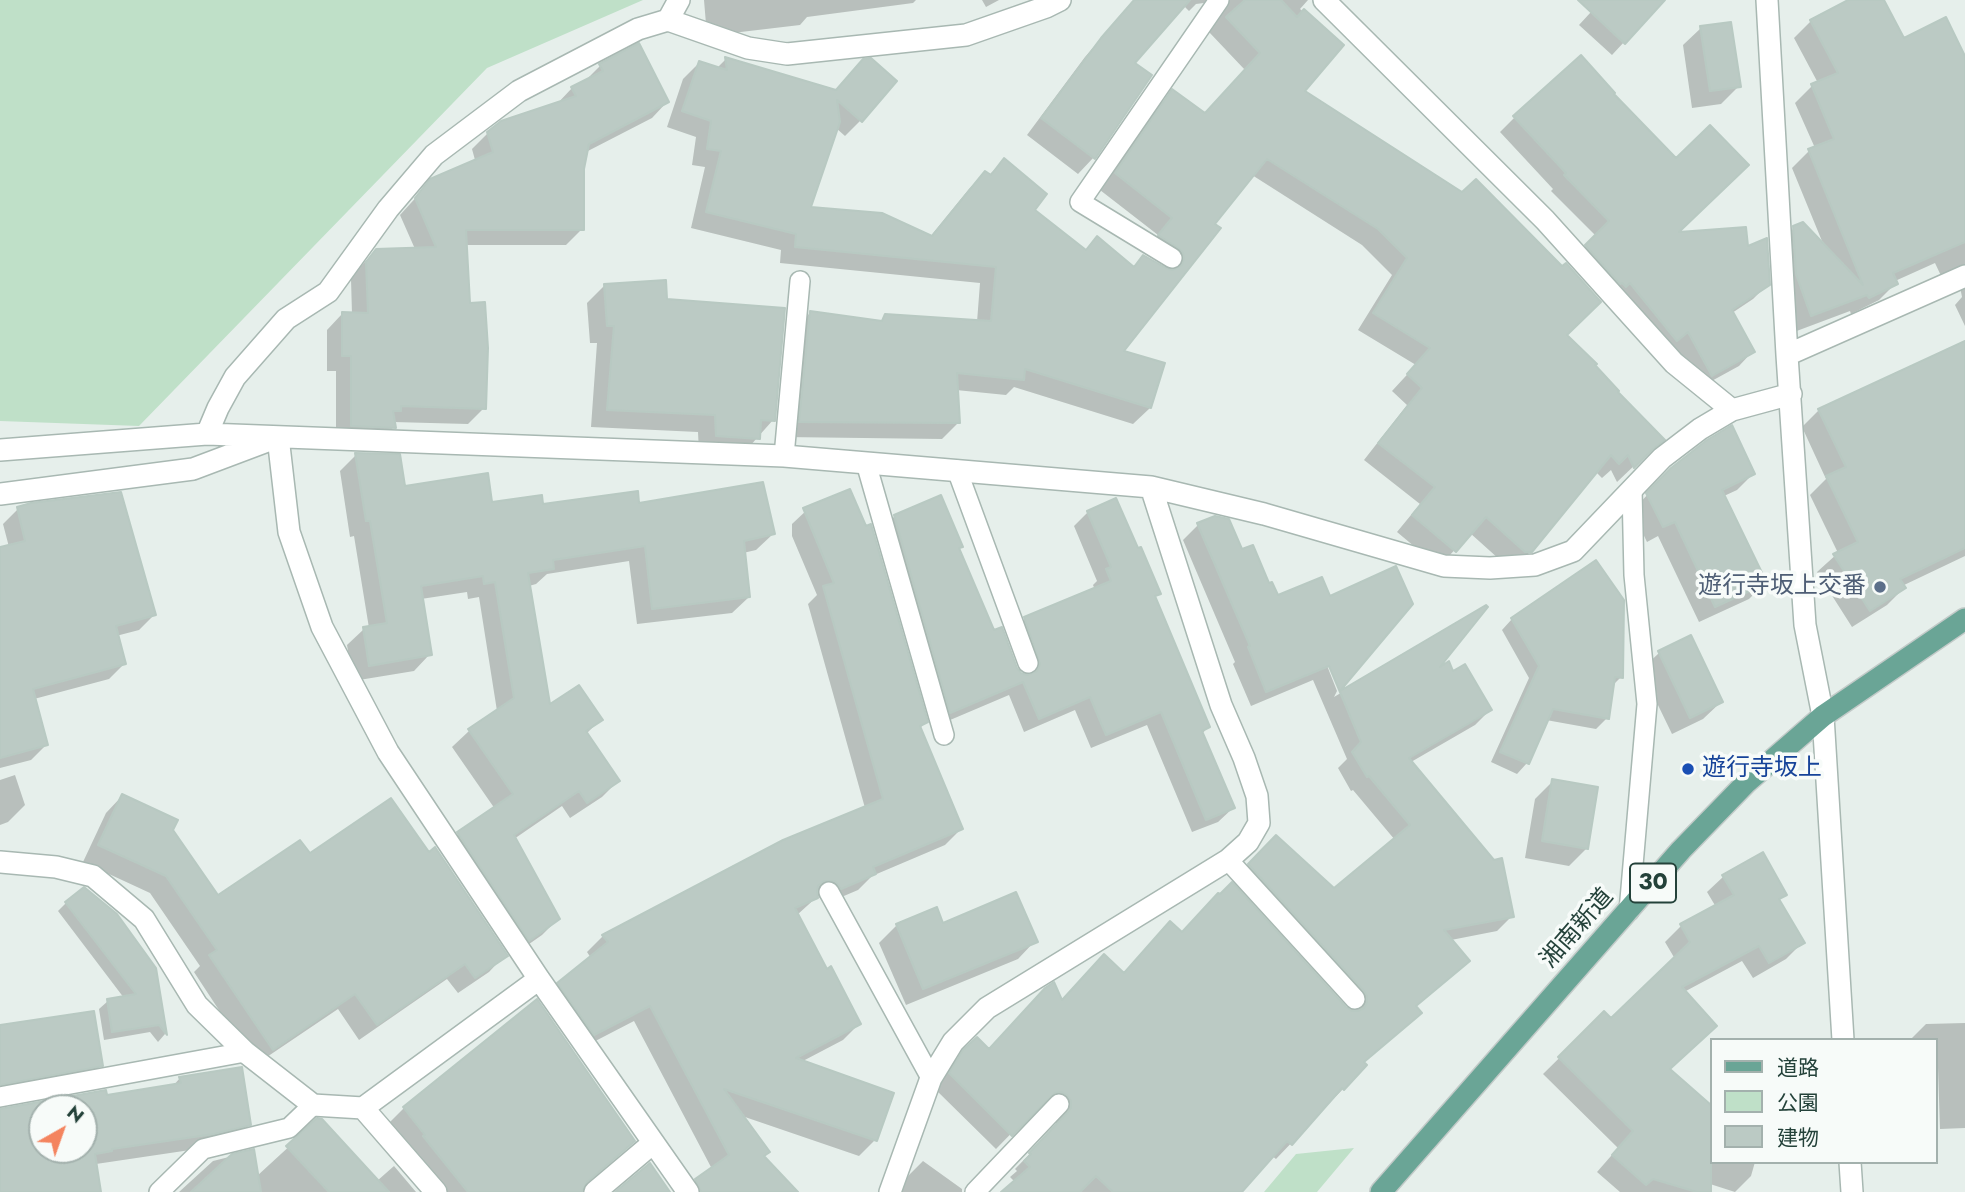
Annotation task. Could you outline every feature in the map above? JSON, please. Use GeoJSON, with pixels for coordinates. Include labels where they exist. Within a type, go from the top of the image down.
{"type":"FeatureCollection","features":[{"type":"Feature","properties":{"kind":"main road","name":"湘南新道"},"geometry":{"type":"LineString","coordinates":[[1381,1192],[1681,850],[1747,782],[1823,716],[1965,619]]}},
{"type":"Feature","properties":{"kind":"street"},"geometry":{"type":"LineString","coordinates":[[668,20],[678,0]]}},
{"type":"Feature","properties":{"kind":"street"},"geometry":{"type":"LineString","coordinates":[[207,434],[235,377],[286,319],[328,292],[388,209],[434,155],[519,91],[638,29],[668,20],[748,48],[787,54],[966,35],[1060,0]]}},
{"type":"Feature","properties":{"kind":"street"},"geometry":{"type":"LineString","coordinates":[[1324,0],[1545,220],[1674,363],[1732,410]]}},
{"type":"Feature","properties":{"kind":"street"},"geometry":{"type":"LineString","coordinates":[[1767,0],[1805,625],[1823,716],[1843,1038]]}},
{"type":"Feature","properties":{"kind":"street"},"geometry":{"type":"LineString","coordinates":[[1787,355],[1965,276]]}},
{"type":"Feature","properties":{"kind":"street"},"geometry":{"type":"LineString","coordinates":[[0,450],[207,434],[784,456],[1152,487],[1264,514],[1444,566],[1490,568],[1535,565],[1573,551],[1662,458],[1700,429],[1732,410],[1791,394]]}},
{"type":"Feature","properties":{"kind":"street"},"geometry":{"type":"LineString","coordinates":[[0,494],[193,469],[278,437]]}},
{"type":"Feature","properties":{"kind":"street"},"geometry":{"type":"LineString","coordinates":[[278,437],[289,532],[322,627],[388,752],[539,979],[688,1192]]}},
{"type":"Feature","properties":{"kind":"street"},"geometry":{"type":"LineString","coordinates":[[890,1192],[931,1078],[953,1042],[987,1008],[1228,860],[1248,842],[1259,823],[1257,796],[1221,705],[1152,487]]}},
{"type":"Feature","properties":{"kind":"street"},"geometry":{"type":"LineString","coordinates":[[0,862],[56,867],[93,876],[144,919],[197,1005],[245,1052],[313,1105],[363,1108],[539,979]]}},
{"type":"Feature","properties":{"kind":"street"},"geometry":{"type":"LineString","coordinates":[[363,1108],[436,1192]]}},
{"type":"Feature","properties":{"kind":"street"},"geometry":{"type":"LineString","coordinates":[[595,1192],[653,1143]]}},
{"type":"Feature","properties":{"kind":"street"},"geometry":{"type":"LineString","coordinates":[[1850,1164],[1852,1192]]}},
{"type":"Feature","properties":{"kind":"lane"},"geometry":{"type":"LineString","coordinates":[[1172,258],[1080,202],[1219,0]]}},
{"type":"Feature","properties":{"kind":"lane"},"geometry":{"type":"LineString","coordinates":[[784,456],[800,281]]}},
{"type":"Feature","properties":{"kind":"lane"},"geometry":{"type":"LineString","coordinates":[[866,463],[944,735]]}},
{"type":"Feature","properties":{"kind":"lane"},"geometry":{"type":"LineString","coordinates":[[957,470],[1028,663]]}},
{"type":"Feature","properties":{"kind":"lane"},"geometry":{"type":"LineString","coordinates":[[1629,911],[1647,704],[1634,575],[1632,489]]}},
{"type":"Feature","properties":{"kind":"lane"},"geometry":{"type":"LineString","coordinates":[[1228,860],[1355,999]]}},
{"type":"Feature","properties":{"kind":"lane"},"geometry":{"type":"LineString","coordinates":[[829,892],[931,1078]]}},
{"type":"Feature","properties":{"kind":"lane"},"geometry":{"type":"LineString","coordinates":[[0,1097],[245,1052]]}},
{"type":"Feature","properties":{"kind":"lane"},"geometry":{"type":"LineString","coordinates":[[975,1192],[1059,1104]]}},
{"type":"Feature","properties":{"kind":"lane"},"geometry":{"type":"LineString","coordinates":[[159,1192],[203,1149],[289,1128],[313,1105]]}},
{"type":"Feature","properties":{"kind":"green space"},"geometry":{"type":"Polygon","coordinates":[[[0,0],[643,0],[487,68],[139,426],[0,421],[0,0]]]}},
{"type":"Feature","properties":{"kind":"green space"},"geometry":{"type":"Polygon","coordinates":[[[1354,1148],[1317,1192],[1264,1192],[1296,1154],[1354,1148]]]}},
{"type":"Feature","properties":{"kind":"building"},"geometry":{"type":"Polygon","coordinates":[[[1134,0],[1190,0],[1135,63],[1152,75],[1095,159],[1041,118],[1101,38],[1134,0]]]}},
{"type":"Feature","properties":{"kind":"building"},"geometry":{"type":"Polygon","coordinates":[[[1245,0],[1281,0],[1297,17],[1304,9],[1344,45],[1305,91],[1462,192],[1476,179],[1562,266],[1566,263],[1601,302],[1567,335],[1597,364],[1595,365],[1618,392],[1665,440],[1634,468],[1628,455],[1619,464],[1611,455],[1532,552],[1525,552],[1486,517],[1456,552],[1412,515],[1435,487],[1378,443],[1422,388],[1407,374],[1430,348],[1373,313],[1407,258],[1378,229],[1267,159],[1215,224],[1221,228],[1124,351],[1165,363],[1151,408],[1025,369],[1024,380],[957,373],[960,423],[799,422],[810,311],[882,321],[885,314],[991,321],[996,267],[795,247],[796,234],[706,212],[721,151],[707,149],[711,121],[682,111],[699,61],[727,70],[725,57],[836,90],[863,59],[871,58],[897,81],[862,122],[837,100],[840,122],[811,207],[882,213],[932,236],[985,171],[991,175],[1004,158],[1047,194],[1035,210],[1086,250],[1097,236],[1134,267],[1143,255],[1172,270],[1182,265],[1183,253],[1158,235],[1172,218],[1115,173],[1172,89],[1205,113],[1260,53],[1226,17],[1245,0]]]}},
{"type":"Feature","properties":{"kind":"building"},"geometry":{"type":"Polygon","coordinates":[[[1578,0],[1665,0],[1625,44],[1578,0]]]}},
{"type":"Feature","properties":{"kind":"building"},"geometry":{"type":"Polygon","coordinates":[[[1848,0],[1884,0],[1904,38],[1946,17],[1965,56],[1965,242],[1893,273],[1898,284],[1869,298],[1867,295],[1811,316],[1796,274],[1793,226],[1803,222],[1863,285],[1808,149],[1834,139],[1811,84],[1838,73],[1810,20],[1848,0]]]}},
{"type":"Feature","properties":{"kind":"building"},"geometry":{"type":"Polygon","coordinates":[[[1731,22],[1741,87],[1710,91],[1700,26],[1731,22]]]}},
{"type":"Feature","properties":{"kind":"building"},"geometry":{"type":"Polygon","coordinates":[[[639,43],[669,102],[589,144],[584,169],[584,230],[466,230],[470,303],[485,302],[488,348],[486,409],[401,406],[401,411],[393,411],[396,428],[351,426],[351,356],[342,356],[342,312],[368,313],[366,262],[376,249],[436,247],[415,198],[430,179],[493,152],[487,132],[501,121],[576,96],[571,87],[603,71],[599,64],[639,43]]]}},
{"type":"Feature","properties":{"kind":"building"},"geometry":{"type":"Polygon","coordinates":[[[1581,55],[1614,94],[1676,158],[1710,125],[1749,165],[1679,232],[1746,227],[1748,246],[1767,238],[1770,285],[1732,310],[1755,352],[1712,376],[1688,332],[1677,341],[1630,283],[1626,287],[1620,284],[1585,245],[1609,221],[1564,175],[1566,173],[1513,116],[1581,55]]]}},
{"type":"Feature","properties":{"kind":"building"},"geometry":{"type":"Polygon","coordinates":[[[666,280],[667,299],[785,308],[775,421],[761,420],[760,439],[716,436],[715,415],[607,410],[614,326],[607,326],[604,284],[666,280]]]}},
{"type":"Feature","properties":{"kind":"building"},"geometry":{"type":"Polygon","coordinates":[[[1965,341],[1965,548],[1900,579],[1906,588],[1870,611],[1833,554],[1858,542],[1826,476],[1846,467],[1818,409],[1965,341]]]}},
{"type":"Feature","properties":{"kind":"building"},"geometry":{"type":"Polygon","coordinates":[[[1732,425],[1755,474],[1722,490],[1767,583],[1715,607],[1675,522],[1663,527],[1646,493],[1671,468],[1707,440],[1732,425]]]}},
{"type":"Feature","properties":{"kind":"building"},"geometry":{"type":"Polygon","coordinates":[[[355,453],[400,454],[405,486],[488,473],[492,502],[542,495],[543,504],[638,491],[639,503],[763,482],[775,534],[744,541],[750,597],[652,609],[645,546],[553,560],[554,569],[528,573],[550,704],[579,685],[603,720],[586,731],[620,781],[587,803],[579,791],[514,835],[560,919],[529,941],[457,832],[513,794],[468,729],[514,698],[495,582],[484,584],[483,576],[421,586],[432,655],[369,666],[363,627],[387,623],[370,521],[366,521],[355,453]]]}},
{"type":"Feature","properties":{"kind":"building"},"geometry":{"type":"Polygon","coordinates":[[[850,489],[866,526],[871,524],[928,722],[920,726],[963,829],[873,867],[876,874],[841,889],[835,881],[824,881],[818,886],[818,898],[795,908],[827,969],[831,966],[861,1024],[796,1058],[894,1093],[877,1141],[724,1089],[770,1152],[764,1156],[798,1192],[701,1192],[695,1179],[729,1155],[650,1006],[594,1035],[557,983],[608,942],[602,935],[783,840],[883,799],[823,586],[834,583],[803,508],[850,489]]]}},
{"type":"Feature","properties":{"kind":"building"},"geometry":{"type":"Polygon","coordinates":[[[121,492],[156,615],[116,626],[126,664],[33,689],[48,745],[0,758],[0,547],[25,541],[17,507],[121,492]]]}},
{"type":"Feature","properties":{"kind":"building"},"geometry":{"type":"Polygon","coordinates":[[[941,495],[963,547],[959,548],[994,630],[1002,627],[1017,668],[1027,675],[1037,671],[1040,664],[1024,617],[1111,581],[1106,569],[1111,567],[1087,511],[1116,498],[1161,594],[1155,596],[1210,727],[1202,731],[1235,808],[1206,820],[1161,712],[1106,735],[1090,697],[1039,719],[1023,682],[950,713],[894,515],[941,495]]]}},
{"type":"Feature","properties":{"kind":"building"},"geometry":{"type":"Polygon","coordinates":[[[1215,516],[1229,519],[1242,549],[1253,545],[1269,583],[1272,582],[1278,595],[1322,577],[1330,596],[1396,566],[1413,604],[1340,691],[1486,605],[1488,607],[1440,667],[1449,661],[1453,671],[1465,664],[1492,710],[1409,758],[1494,860],[1502,858],[1514,917],[1444,930],[1470,961],[1416,1006],[1422,1013],[1364,1062],[1367,1065],[1344,1090],[1342,1088],[1292,1145],[1287,1141],[1242,1192],[1113,1192],[1096,1176],[1080,1192],[1001,1192],[1030,1167],[1024,1161],[1068,1112],[1071,1101],[1061,1092],[1055,1093],[1012,1136],[949,1073],[963,1050],[977,1037],[989,1049],[1045,988],[1054,982],[1062,1000],[1104,954],[1124,973],[1170,921],[1182,932],[1218,893],[1232,882],[1346,1007],[1358,1011],[1364,1008],[1367,1002],[1364,991],[1248,864],[1276,835],[1334,888],[1410,825],[1369,776],[1367,777],[1352,752],[1361,742],[1329,666],[1266,692],[1248,647],[1250,646],[1197,523],[1215,516]]]}},
{"type":"Feature","properties":{"kind":"building"},"geometry":{"type":"Polygon","coordinates":[[[1596,560],[1624,600],[1623,678],[1615,677],[1609,719],[1553,709],[1529,764],[1500,752],[1539,666],[1511,618],[1596,560]]]}},
{"type":"Feature","properties":{"kind":"building"},"geometry":{"type":"Polygon","coordinates":[[[1691,635],[1723,702],[1690,718],[1658,651],[1691,635]]]}},
{"type":"Feature","properties":{"kind":"building"},"geometry":{"type":"Polygon","coordinates":[[[1552,779],[1598,787],[1588,849],[1542,841],[1552,779]]]}},
{"type":"Feature","properties":{"kind":"building"},"geometry":{"type":"Polygon","coordinates":[[[122,794],[178,820],[173,830],[218,895],[300,840],[310,853],[391,798],[429,852],[435,847],[508,956],[475,978],[465,964],[377,1025],[355,994],[273,1050],[209,955],[217,950],[166,876],[98,845],[122,794]]]}},
{"type":"Feature","properties":{"kind":"building"},"geometry":{"type":"Polygon","coordinates":[[[1763,852],[1787,895],[1779,899],[1805,943],[1769,963],[1759,946],[1682,987],[1717,1026],[1670,1069],[1710,1104],[1711,1192],[1697,1192],[1653,1179],[1646,1185],[1612,1155],[1633,1131],[1558,1057],[1604,1011],[1611,1018],[1690,942],[1680,924],[1734,895],[1722,875],[1763,852]]]}},
{"type":"Feature","properties":{"kind":"building"},"geometry":{"type":"Polygon","coordinates":[[[84,887],[117,914],[156,968],[167,1035],[159,1025],[112,1032],[107,999],[136,994],[65,902],[84,887]]]}},
{"type":"Feature","properties":{"kind":"building"},"geometry":{"type":"Polygon","coordinates":[[[1016,892],[1038,942],[923,989],[896,924],[937,907],[943,923],[1016,892]]]}},
{"type":"Feature","properties":{"kind":"building"},"geometry":{"type":"Polygon","coordinates":[[[537,999],[635,1141],[587,1182],[582,1192],[468,1192],[403,1107],[537,999]]]}},
{"type":"Feature","properties":{"kind":"building"},"geometry":{"type":"Polygon","coordinates":[[[94,1011],[103,1066],[0,1085],[0,1025],[94,1011]]]}},
{"type":"Feature","properties":{"kind":"building"},"geometry":{"type":"Polygon","coordinates":[[[242,1067],[251,1125],[98,1153],[98,1094],[84,1094],[106,1090],[107,1095],[181,1083],[179,1077],[242,1067]]]}},
{"type":"Feature","properties":{"kind":"building"},"geometry":{"type":"Polygon","coordinates":[[[28,1104],[28,1164],[97,1164],[101,1192],[0,1192],[0,1109],[28,1104]]]}},
{"type":"Feature","properties":{"kind":"building"},"geometry":{"type":"Polygon","coordinates":[[[317,1118],[322,1119],[389,1192],[329,1192],[286,1146],[317,1118]]]}},
{"type":"Feature","properties":{"kind":"building"},"geometry":{"type":"Polygon","coordinates":[[[254,1149],[261,1192],[191,1192],[232,1154],[254,1149]]]}},
{"type":"Feature","properties":{"kind":"building"},"geometry":{"type":"Polygon","coordinates":[[[650,1163],[670,1192],[615,1192],[650,1163]]]}},
{"type":"Feature","properties":{"kind":"place","name":"遊行寺坂上交番"},"geometry":{"type":"Point","coordinates":[1880,587]}},
{"type":"Feature","properties":{"kind":"place","name":"遊行寺坂上"},"geometry":{"type":"Point","coordinates":[1688,769]}}]}
